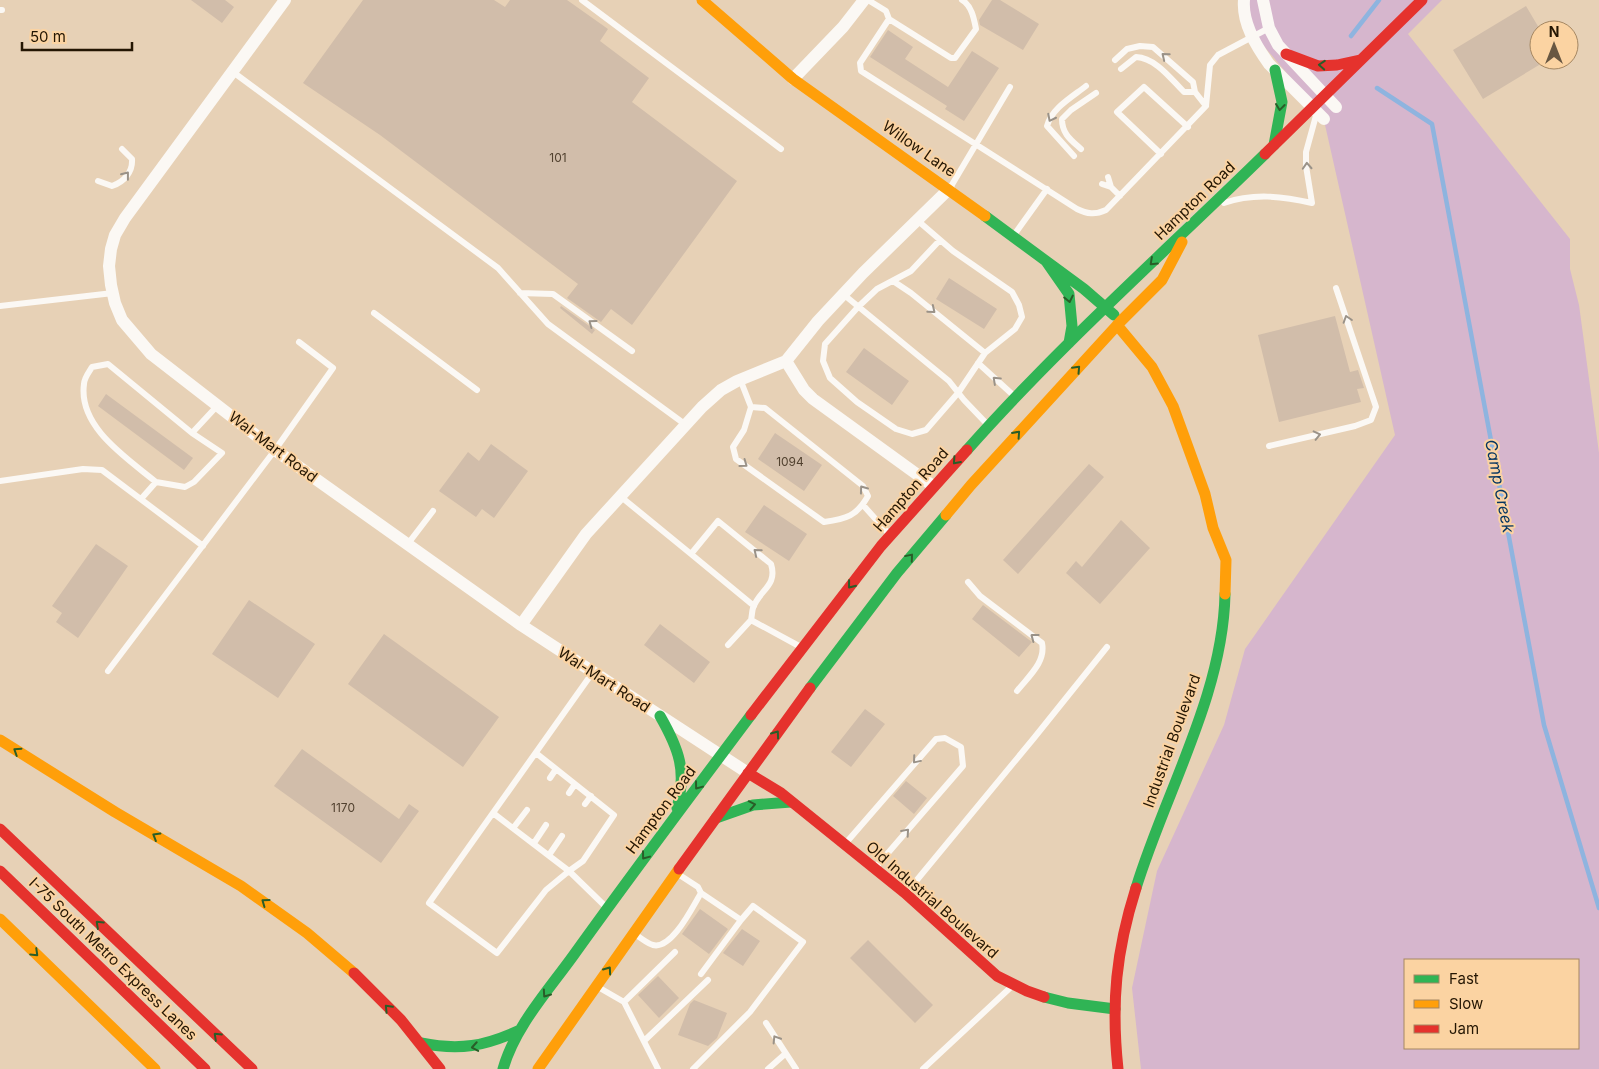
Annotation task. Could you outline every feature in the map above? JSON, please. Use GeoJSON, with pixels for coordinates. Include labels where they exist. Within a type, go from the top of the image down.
{"type":"FeatureCollection","features":[{"type":"Feature","properties":{"kind":"main road","name":"Willow Lane"},"geometry":{"type":"LineString","coordinates":[[702,0],[793,79],[949,189],[1084,289],[1105,307],[1119,323]]}},
{"type":"Feature","properties":{"kind":"main road","name":"Hampton Road"},"geometry":{"type":"LineString","coordinates":[[503,1069],[507,1056],[520,1030],[607,908],[720,755],[890,536],[1014,397],[1274,144],[1318,113],[1325,96],[1422,0]]}},
{"type":"Feature","properties":{"kind":"main road"},"geometry":{"type":"LineString","coordinates":[[1286,54],[1318,66],[1338,65],[1360,60]]}},
{"type":"Feature","properties":{"kind":"main road"},"geometry":{"type":"LineString","coordinates":[[1274,144],[1282,102],[1275,70]]}},
{"type":"Feature","properties":{"kind":"main road"},"geometry":{"type":"LineString","coordinates":[[538,1069],[676,872],[836,652],[897,573],[955,503],[1119,323],[1162,280],[1188,229]]}},
{"type":"Feature","properties":{"kind":"main road"},"geometry":{"type":"LineString","coordinates":[[1046,261],[1069,294],[1072,326],[1069,343]]}},
{"type":"Feature","properties":{"kind":"main road","name":"Industrial Boulevard"},"geometry":{"type":"LineString","coordinates":[[1118,1069],[1114,1009],[1117,967],[1125,922],[1144,858],[1176,781],[1204,704],[1219,647],[1225,604],[1226,560],[1213,528],[1206,494],[1174,406],[1152,367],[1119,323]]}},
{"type":"Feature","properties":{"kind":"main road"},"geometry":{"type":"LineString","coordinates":[[660,716],[681,759],[683,776],[681,797],[674,817]]}},
{"type":"Feature","properties":{"kind":"main road"},"geometry":{"type":"LineString","coordinates":[[0,740],[261,900],[307,934],[346,967],[382,1002],[422,1043],[440,1069]]}},
{"type":"Feature","properties":{"kind":"main road","name":"Old Industrial Boulevard"},"geometry":{"type":"LineString","coordinates":[[748,773],[780,793],[905,893],[983,964],[1013,985],[1046,999],[1075,1005],[1114,1009]]}},
{"type":"Feature","properties":{"kind":"main road"},"geometry":{"type":"LineString","coordinates":[[715,819],[757,803],[791,802]]}},
{"type":"Feature","properties":{"kind":"main road"},"geometry":{"type":"LineString","coordinates":[[0,829],[252,1069]]}},
{"type":"Feature","properties":{"kind":"main road","name":"I-75 South Metro Express Lanes"},"geometry":{"type":"LineString","coordinates":[[0,871],[205,1069]]}},
{"type":"Feature","properties":{"kind":"main road"},"geometry":{"type":"LineString","coordinates":[[0,920],[155,1069]]}},
{"type":"Feature","properties":{"kind":"main road"},"geometry":{"type":"LineString","coordinates":[[422,1043],[448,1049],[474,1048],[498,1041],[520,1030]]}},
{"type":"Feature","properties":{"kind":"street","name":"Wal-Mart Road"},"geometry":{"type":"LineString","coordinates":[[285,0],[125,218],[115,235],[109,266],[115,303],[122,320],[151,354],[275,450],[521,625],[748,773]]}},
{"type":"Feature","properties":{"kind":"street"},"geometry":{"type":"LineString","coordinates":[[793,79],[843,27],[864,0]]}},
{"type":"Feature","properties":{"kind":"street"},"geometry":{"type":"LineString","coordinates":[[1244,0],[1246,18],[1252,36],[1264,56],[1275,70],[1318,113]]}},
{"type":"Feature","properties":{"kind":"street"},"geometry":{"type":"LineString","coordinates":[[1262,0],[1269,28],[1278,45],[1336,107]]}},
{"type":"Feature","properties":{"kind":"street"},"geometry":{"type":"LineString","coordinates":[[521,625],[586,534],[686,424],[721,390],[740,379],[786,361],[818,321],[843,294],[949,189]]}},
{"type":"Feature","properties":{"kind":"street"},"geometry":{"type":"LineString","coordinates":[[786,361],[804,390],[813,399],[933,486]]}},
{"type":"Feature","properties":{"kind":"lane"},"geometry":{"type":"LineString","coordinates":[[582,0],[781,149]]}},
{"type":"Feature","properties":{"kind":"lane"},"geometry":{"type":"LineString","coordinates":[[868,0],[886,11],[889,19],[951,58],[955,58],[976,29],[974,16],[962,0]]}},
{"type":"Feature","properties":{"kind":"lane"},"geometry":{"type":"LineString","coordinates":[[889,19],[860,63],[861,71],[1077,209],[1094,214],[1106,210],[1188,127],[1206,106],[1210,65],[1218,55],[1269,28]]}},
{"type":"Feature","properties":{"kind":"lane"},"geometry":{"type":"LineString","coordinates":[[1115,60],[1127,48],[1153,47],[1193,82],[1195,92],[1206,106]]}},
{"type":"Feature","properties":{"kind":"lane"},"geometry":{"type":"LineString","coordinates":[[1121,69],[1136,56],[1144,57],[1166,73],[1184,92],[1195,92]]}},
{"type":"Feature","properties":{"kind":"lane"},"geometry":{"type":"LineString","coordinates":[[232,72],[498,268],[548,324],[686,424]]}},
{"type":"Feature","properties":{"kind":"lane"},"geometry":{"type":"LineString","coordinates":[[1074,156],[1047,126],[1054,111],[1086,86]]}},
{"type":"Feature","properties":{"kind":"lane"},"geometry":{"type":"LineString","coordinates":[[949,189],[1010,87]]}},
{"type":"Feature","properties":{"kind":"lane"},"geometry":{"type":"LineString","coordinates":[[1161,154],[1117,112],[1144,87],[1188,127]]}},
{"type":"Feature","properties":{"kind":"lane"},"geometry":{"type":"LineString","coordinates":[[1081,149],[1065,134],[1062,119],[1070,110],[1096,94]]}},
{"type":"Feature","properties":{"kind":"lane"},"geometry":{"type":"LineString","coordinates":[[1206,211],[1228,202],[1259,196],[1274,196],[1312,203],[1306,166],[1306,152],[1318,113]]}},
{"type":"Feature","properties":{"kind":"lane"},"geometry":{"type":"LineString","coordinates":[[98,181],[112,186],[122,181],[129,173],[133,165],[132,159],[122,149]]}},
{"type":"Feature","properties":{"kind":"lane"},"geometry":{"type":"LineString","coordinates":[[1108,177],[1111,187]]}},
{"type":"Feature","properties":{"kind":"lane"},"geometry":{"type":"LineString","coordinates":[[1102,184],[1111,187],[1120,196]]}},
{"type":"Feature","properties":{"kind":"lane"},"geometry":{"type":"LineString","coordinates":[[1013,236],[1047,190]]}},
{"type":"Feature","properties":{"kind":"lane"},"geometry":{"type":"LineString","coordinates":[[917,220],[940,240],[952,251],[1012,292],[1019,305],[1022,317],[1015,329],[985,353],[958,393],[926,430],[912,434],[896,429],[857,402],[830,378],[822,361],[825,344],[858,307],[876,289],[911,271],[940,240]]}},
{"type":"Feature","properties":{"kind":"lane"},"geometry":{"type":"LineString","coordinates":[[893,281],[911,293],[985,353]]}},
{"type":"Feature","properties":{"kind":"lane"},"geometry":{"type":"LineString","coordinates":[[1269,446],[1355,426],[1371,420],[1376,407],[1336,288]]}},
{"type":"Feature","properties":{"kind":"lane"},"geometry":{"type":"LineString","coordinates":[[0,306],[113,293]]}},
{"type":"Feature","properties":{"kind":"lane"},"geometry":{"type":"LineString","coordinates":[[520,293],[553,294],[632,351]]}},
{"type":"Feature","properties":{"kind":"lane"},"geometry":{"type":"LineString","coordinates":[[843,294],[949,380],[958,393],[988,425]]}},
{"type":"Feature","properties":{"kind":"lane"},"geometry":{"type":"LineString","coordinates":[[374,313],[478,390]]}},
{"type":"Feature","properties":{"kind":"lane"},"geometry":{"type":"LineString","coordinates":[[108,671],[275,450],[333,368],[299,342]]}},
{"type":"Feature","properties":{"kind":"lane"},"geometry":{"type":"LineString","coordinates":[[978,363],[1014,397]]}},
{"type":"Feature","properties":{"kind":"lane"},"geometry":{"type":"LineString","coordinates":[[108,364],[192,432],[222,453],[194,482],[185,487],[156,482],[118,450],[93,424],[83,403],[84,382],[92,367],[108,364]]}},
{"type":"Feature","properties":{"kind":"lane"},"geometry":{"type":"LineString","coordinates":[[740,379],[751,407],[744,430],[733,447],[736,459],[824,522],[851,516],[863,506],[868,496],[864,486],[765,408],[751,407]]}},
{"type":"Feature","properties":{"kind":"lane"},"geometry":{"type":"LineString","coordinates":[[192,432],[218,405]]}},
{"type":"Feature","properties":{"kind":"lane"},"geometry":{"type":"LineString","coordinates":[[0,481],[83,469],[102,470],[203,546]]}},
{"type":"Feature","properties":{"kind":"lane"},"geometry":{"type":"LineString","coordinates":[[141,499],[156,482]]}},
{"type":"Feature","properties":{"kind":"lane"},"geometry":{"type":"LineString","coordinates":[[620,496],[754,606]]}},
{"type":"Feature","properties":{"kind":"lane"},"geometry":{"type":"LineString","coordinates":[[863,506],[890,536]]}},
{"type":"Feature","properties":{"kind":"lane"},"geometry":{"type":"LineString","coordinates":[[407,545],[433,510]]}},
{"type":"Feature","properties":{"kind":"lane"},"geometry":{"type":"LineString","coordinates":[[692,554],[718,520],[770,564],[773,573],[770,583],[754,606],[751,620],[728,645]]}},
{"type":"Feature","properties":{"kind":"lane"},"geometry":{"type":"LineString","coordinates":[[968,582],[980,596],[1042,643],[1044,652],[1040,662],[1017,691]]}},
{"type":"Feature","properties":{"kind":"lane"},"geometry":{"type":"LineString","coordinates":[[751,620],[803,649]]}},
{"type":"Feature","properties":{"kind":"lane"},"geometry":{"type":"LineString","coordinates":[[905,893],[1107,647]]}},
{"type":"Feature","properties":{"kind":"lane"},"geometry":{"type":"LineString","coordinates":[[536,753],[614,815],[583,860],[546,890],[497,953],[429,903],[593,672]]}},
{"type":"Feature","properties":{"kind":"lane"},"geometry":{"type":"LineString","coordinates":[[845,845],[936,738],[945,738],[961,747],[963,766],[875,869]]}},
{"type":"Feature","properties":{"kind":"lane"},"geometry":{"type":"LineString","coordinates":[[550,778],[556,769]]}},
{"type":"Feature","properties":{"kind":"lane"},"geometry":{"type":"LineString","coordinates":[[569,793],[575,784]]}},
{"type":"Feature","properties":{"kind":"lane"},"geometry":{"type":"LineString","coordinates":[[586,804],[591,796]]}},
{"type":"Feature","properties":{"kind":"lane"},"geometry":{"type":"LineString","coordinates":[[514,827],[527,810]]}},
{"type":"Feature","properties":{"kind":"lane"},"geometry":{"type":"LineString","coordinates":[[493,813],[569,870],[607,908]]}},
{"type":"Feature","properties":{"kind":"lane"},"geometry":{"type":"LineString","coordinates":[[534,843],[546,825]]}},
{"type":"Feature","properties":{"kind":"lane"},"geometry":{"type":"LineString","coordinates":[[549,855],[562,836]]}},
{"type":"Feature","properties":{"kind":"lane"},"geometry":{"type":"LineString","coordinates":[[676,872],[698,886],[701,893],[741,920]]}},
{"type":"Feature","properties":{"kind":"lane"},"geometry":{"type":"LineString","coordinates":[[633,934],[653,945],[663,944],[673,937],[701,893]]}},
{"type":"Feature","properties":{"kind":"lane"},"geometry":{"type":"LineString","coordinates":[[693,1069],[750,1012],[803,942],[753,906],[701,974]]}},
{"type":"Feature","properties":{"kind":"lane"},"geometry":{"type":"LineString","coordinates":[[624,1002],[675,952]]}},
{"type":"Feature","properties":{"kind":"lane"},"geometry":{"type":"LineString","coordinates":[[644,1041],[708,980]]}},
{"type":"Feature","properties":{"kind":"lane"},"geometry":{"type":"LineString","coordinates":[[922,1069],[1013,985]]}},
{"type":"Feature","properties":{"kind":"lane"},"geometry":{"type":"LineString","coordinates":[[596,986],[624,1002],[658,1069]]}},
{"type":"Feature","properties":{"kind":"lane"},"geometry":{"type":"LineString","coordinates":[[766,1023],[796,1069]]}},
{"type":"Feature","properties":{"kind":"lane"},"geometry":{"type":"LineString","coordinates":[[768,1069],[785,1054]]}},
{"type":"Feature","properties":{"kind":"shaded area"},"geometry":{"type":"Polygon","coordinates":[[[1245,0],[1442,0],[1408,34],[1570,239],[1570,269],[1579,305],[1599,453],[1599,1069],[1141,1069],[1132,988],[1157,871],[1224,725],[1245,649],[1395,435],[1323,116],[1241,19],[1245,0]]]}},
{"type":"Feature","properties":{"kind":"building"},"geometry":{"type":"Polygon","coordinates":[[[191,0],[225,0],[234,7],[222,23],[191,0]]]}},
{"type":"Feature","properties":{"kind":"building"},"geometry":{"type":"Polygon","coordinates":[[[363,0],[494,0],[505,7],[510,0],[567,0],[608,29],[600,41],[649,78],[632,102],[737,181],[632,325],[611,309],[601,322],[567,298],[578,284],[380,135],[303,83],[363,0]]]}},
{"type":"Feature","properties":{"kind":"building"},"geometry":{"type":"Polygon","coordinates":[[[992,0],[1000,0],[1039,24],[1023,50],[980,25],[979,20],[992,0]]]}},
{"type":"Feature","properties":{"kind":"building"},"geometry":{"type":"Polygon","coordinates":[[[1526,6],[1534,20],[1529,20],[1529,70],[1531,70],[1483,99],[1453,50],[1526,6]]]}},
{"type":"Feature","properties":{"kind":"building"},"geometry":{"type":"Polygon","coordinates":[[[888,30],[913,47],[905,59],[948,87],[972,51],[999,68],[964,121],[945,109],[947,106],[870,57],[888,30]]]}},
{"type":"Feature","properties":{"kind":"building"},"geometry":{"type":"Polygon","coordinates":[[[949,278],[997,309],[984,329],[936,299],[949,278]]]}},
{"type":"Feature","properties":{"kind":"building"},"geometry":{"type":"Polygon","coordinates":[[[561,306],[595,330],[592,334],[560,308],[561,306]]]}},
{"type":"Feature","properties":{"kind":"building"},"geometry":{"type":"Polygon","coordinates":[[[1335,316],[1350,372],[1358,370],[1364,388],[1357,389],[1361,402],[1279,422],[1258,335],[1335,316]]]}},
{"type":"Feature","properties":{"kind":"building"},"geometry":{"type":"Polygon","coordinates":[[[864,348],[909,381],[892,405],[846,372],[864,348]]]}},
{"type":"Feature","properties":{"kind":"building"},"geometry":{"type":"Polygon","coordinates":[[[106,394],[193,458],[184,470],[98,406],[106,394]]]}},
{"type":"Feature","properties":{"kind":"building"},"geometry":{"type":"Polygon","coordinates":[[[775,433],[822,465],[804,491],[758,459],[775,433]]]}},
{"type":"Feature","properties":{"kind":"building"},"geometry":{"type":"Polygon","coordinates":[[[491,444],[528,471],[494,518],[482,509],[476,517],[439,491],[468,452],[479,461],[491,444]]]}},
{"type":"Feature","properties":{"kind":"building"},"geometry":{"type":"Polygon","coordinates":[[[1089,464],[1104,477],[1018,574],[1003,560],[1089,464]]]}},
{"type":"Feature","properties":{"kind":"building"},"geometry":{"type":"Polygon","coordinates":[[[764,505],[807,534],[789,561],[745,532],[764,505]]]}},
{"type":"Feature","properties":{"kind":"building"},"geometry":{"type":"Polygon","coordinates":[[[1121,520],[1150,548],[1100,604],[1066,573],[1076,561],[1082,567],[1121,520]]]}},
{"type":"Feature","properties":{"kind":"building"},"geometry":{"type":"Polygon","coordinates":[[[96,544],[128,566],[78,638],[56,622],[62,613],[52,606],[96,544]]]}},
{"type":"Feature","properties":{"kind":"building"},"geometry":{"type":"Polygon","coordinates":[[[249,600],[315,644],[278,698],[212,654],[249,600]]]}},
{"type":"Feature","properties":{"kind":"building"},"geometry":{"type":"Polygon","coordinates":[[[983,605],[1032,642],[1019,657],[972,619],[983,605]]]}},
{"type":"Feature","properties":{"kind":"building"},"geometry":{"type":"Polygon","coordinates":[[[660,624],[710,662],[694,683],[644,645],[660,624]]]}},
{"type":"Feature","properties":{"kind":"building"},"geometry":{"type":"Polygon","coordinates":[[[384,634],[499,717],[463,767],[348,684],[384,634]]]}},
{"type":"Feature","properties":{"kind":"building"},"geometry":{"type":"Polygon","coordinates":[[[865,709],[885,724],[851,767],[831,752],[865,709]]]}},
{"type":"Feature","properties":{"kind":"building"},"geometry":{"type":"Polygon","coordinates":[[[302,749],[399,819],[409,804],[419,811],[381,863],[274,786],[302,749]]]}},
{"type":"Feature","properties":{"kind":"building"},"geometry":{"type":"Polygon","coordinates":[[[906,781],[927,798],[914,814],[893,796],[906,781]]]}},
{"type":"Feature","properties":{"kind":"building"},"geometry":{"type":"Polygon","coordinates":[[[700,909],[728,929],[709,954],[682,934],[700,909]]]}},
{"type":"Feature","properties":{"kind":"building"},"geometry":{"type":"Polygon","coordinates":[[[742,929],[760,941],[743,966],[723,953],[742,929]]]}},
{"type":"Feature","properties":{"kind":"building"},"geometry":{"type":"Polygon","coordinates":[[[868,940],[933,1005],[915,1023],[850,958],[868,940]]]}},
{"type":"Feature","properties":{"kind":"building"},"geometry":{"type":"Polygon","coordinates":[[[658,976],[679,998],[659,1018],[638,995],[658,976]]]}},
{"type":"Feature","properties":{"kind":"building"},"geometry":{"type":"Polygon","coordinates":[[[694,1000],[727,1013],[717,1038],[708,1046],[678,1035],[690,1004],[694,1000]]]}},
{"type":"Feature","properties":{"kind":"waterway","name":"Camp Creek"},"geometry":{"type":"LineString","coordinates":[[1351,36],[1379,0]]}},
{"type":"Feature","properties":{"kind":"waterway","name":"Camp Creek"},"geometry":{"type":"LineString","coordinates":[[1377,88],[1432,124],[1544,725],[1599,908]]}},
{"type":"Feature","properties":{"kind":"traffic: fast"},"geometry":{"type":"LineString","coordinates":[[1274,145],[1282,102],[1275,70]]}},
{"type":"Feature","properties":{"kind":"traffic: fast"},"geometry":{"type":"LineString","coordinates":[[967,450],[1002,411],[1076,336],[1265,154]]}},
{"type":"Feature","properties":{"kind":"traffic: fast"},"geometry":{"type":"LineString","coordinates":[[985,216],[1084,289],[1114,315]]}},
{"type":"Feature","properties":{"kind":"traffic: fast"},"geometry":{"type":"LineString","coordinates":[[1046,261],[1069,294],[1072,326],[1069,343]]}},
{"type":"Feature","properties":{"kind":"traffic: fast"},"geometry":{"type":"LineString","coordinates":[[810,688],[897,573],[946,515]]}},
{"type":"Feature","properties":{"kind":"traffic: fast"},"geometry":{"type":"LineString","coordinates":[[1136,888],[1204,706],[1222,632],[1225,594]]}},
{"type":"Feature","properties":{"kind":"traffic: fast"},"geometry":{"type":"LineString","coordinates":[[503,1069],[515,1039],[533,1010],[751,715]]}},
{"type":"Feature","properties":{"kind":"traffic: fast"},"geometry":{"type":"LineString","coordinates":[[660,716],[672,739],[679,760],[681,783],[677,808]]}},
{"type":"Feature","properties":{"kind":"traffic: fast"},"geometry":{"type":"LineString","coordinates":[[716,818],[753,805],[791,802]]}},
{"type":"Feature","properties":{"kind":"traffic: fast"},"geometry":{"type":"LineString","coordinates":[[1044,997],[1068,1003],[1115,1009]]}},
{"type":"Feature","properties":{"kind":"traffic: fast"},"geometry":{"type":"LineString","coordinates":[[421,1043],[460,1047],[495,1040],[520,1030]]}},
{"type":"Feature","properties":{"kind":"traffic: slow"},"geometry":{"type":"LineString","coordinates":[[702,0],[793,79],[985,216]]}},
{"type":"Feature","properties":{"kind":"traffic: slow"},"geometry":{"type":"LineString","coordinates":[[946,515],[971,485],[1121,321],[1162,280],[1182,242]]}},
{"type":"Feature","properties":{"kind":"traffic: slow"},"geometry":{"type":"LineString","coordinates":[[1117,325],[1152,367],[1173,406],[1205,494],[1213,528],[1226,560],[1225,594]]}},
{"type":"Feature","properties":{"kind":"traffic: slow"},"geometry":{"type":"LineString","coordinates":[[0,740],[115,812],[241,886],[307,933],[354,973]]}},
{"type":"Feature","properties":{"kind":"traffic: slow"},"geometry":{"type":"LineString","coordinates":[[538,1069],[679,869]]}},
{"type":"Feature","properties":{"kind":"traffic: slow"},"geometry":{"type":"LineString","coordinates":[[0,919],[155,1069]]}},
{"type":"Feature","properties":{"kind":"traffic: jam"},"geometry":{"type":"LineString","coordinates":[[1265,154],[1422,0]]}},
{"type":"Feature","properties":{"kind":"traffic: jam"},"geometry":{"type":"LineString","coordinates":[[1286,54],[1318,66],[1337,65],[1360,60]]}},
{"type":"Feature","properties":{"kind":"traffic: jam"},"geometry":{"type":"LineString","coordinates":[[751,715],[881,546],[967,450]]}},
{"type":"Feature","properties":{"kind":"traffic: jam"},"geometry":{"type":"LineString","coordinates":[[679,869],[810,688]]}},
{"type":"Feature","properties":{"kind":"traffic: jam"},"geometry":{"type":"LineString","coordinates":[[748,773],[781,793],[905,893],[997,976],[1044,997]]}},
{"type":"Feature","properties":{"kind":"traffic: jam"},"geometry":{"type":"LineString","coordinates":[[0,829],[252,1069]]}},
{"type":"Feature","properties":{"kind":"traffic: jam"},"geometry":{"type":"LineString","coordinates":[[0,871],[205,1069]]}},
{"type":"Feature","properties":{"kind":"traffic: jam"},"geometry":{"type":"LineString","coordinates":[[1118,1069],[1115,1022],[1117,977],[1124,934],[1136,888]]}},
{"type":"Feature","properties":{"kind":"traffic: jam"},"geometry":{"type":"LineString","coordinates":[[354,973],[401,1020],[440,1069]]}}]}
